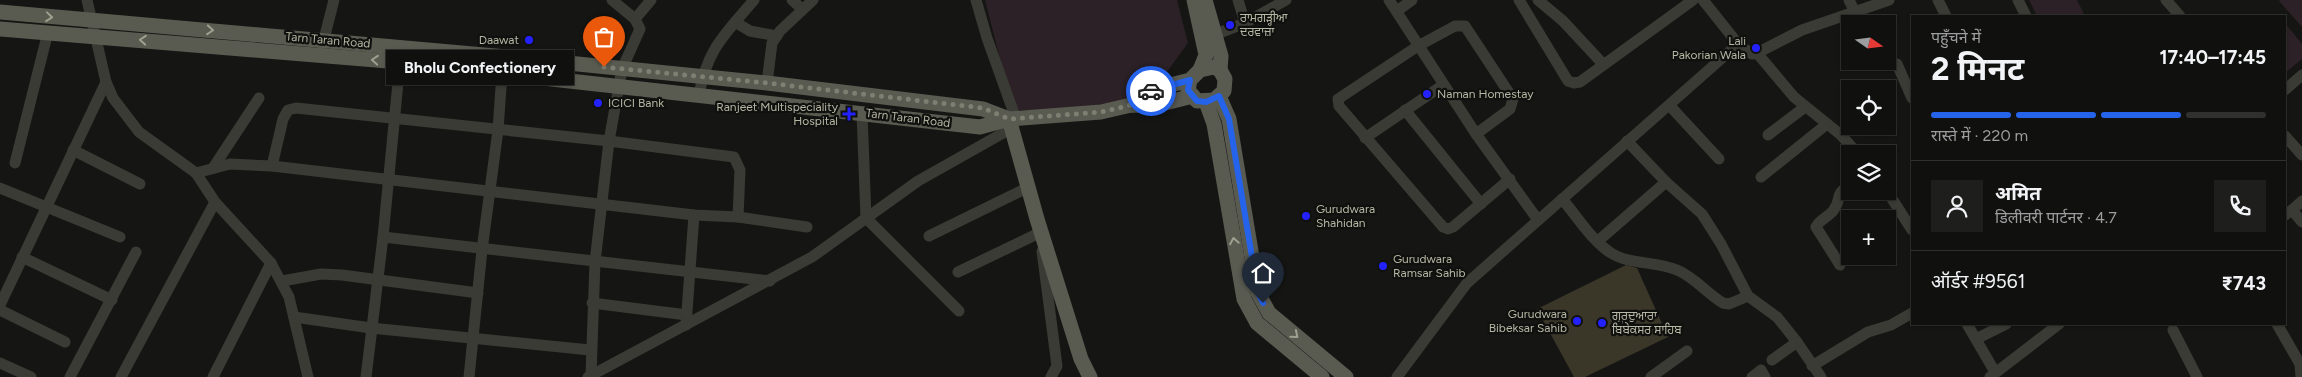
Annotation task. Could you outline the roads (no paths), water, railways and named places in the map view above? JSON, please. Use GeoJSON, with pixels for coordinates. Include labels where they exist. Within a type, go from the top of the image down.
{"type":"FeatureCollection","features":[{"type":"Feature","properties":{"kind":"main road"},"geometry":{"type":"LineString","coordinates":[[1194,0],[1206,55],[1188,90],[1206,98],[1229,119],[1258,293],[1268,313],[1346,377]]}},
{"type":"Feature","properties":{"kind":"main road"},"geometry":{"type":"LineString","coordinates":[[1090,377],[1081,359],[1038,226],[1012,122],[1101,112],[1131,105],[1153,106],[1206,98],[1224,91],[1225,79],[1220,70],[1221,56],[1205,0]]}},
{"type":"Feature","properties":{"kind":"main road","name":"Tarn Taran Road"},"geometry":{"type":"LineString","coordinates":[[0,12],[93,28],[321,55],[699,94],[980,127],[1012,122]]}},
{"type":"Feature","properties":{"kind":"main road","name":"Tarn Taran Road"},"geometry":{"type":"LineString","coordinates":[[0,29],[48,32],[93,28],[323,39],[767,83],[983,108],[1012,122]]}},
{"type":"Feature","properties":{"kind":"main road"},"geometry":{"type":"LineString","coordinates":[[1131,105],[1151,90],[1214,67],[1220,70]]}},
{"type":"Feature","properties":{"kind":"main road"},"geometry":{"type":"LineString","coordinates":[[1206,98],[1214,124],[1244,299],[1257,323],[1322,377]]}},
{"type":"Feature","properties":{"kind":"street"},"geometry":{"type":"LineString","coordinates":[[87,0],[106,82],[113,98],[139,132],[196,173],[215,202],[271,263],[289,297],[308,377]]}},
{"type":"Feature","properties":{"kind":"street"},"geometry":{"type":"LineString","coordinates":[[321,55],[323,39],[334,0]]}},
{"type":"Feature","properties":{"kind":"street"},"geometry":{"type":"LineString","coordinates":[[589,376],[595,262],[609,141],[622,69],[640,29],[635,19],[612,0]]}},
{"type":"Feature","properties":{"kind":"street"},"geometry":{"type":"LineString","coordinates":[[635,19],[651,0]]}},
{"type":"Feature","properties":{"kind":"street"},"geometry":{"type":"LineString","coordinates":[[699,94],[702,77],[714,48],[754,0]]}},
{"type":"Feature","properties":{"kind":"street"},"geometry":{"type":"LineString","coordinates":[[792,0],[802,10]]}},
{"type":"Feature","properties":{"kind":"street"},"geometry":{"type":"LineString","coordinates":[[767,83],[770,52],[777,36],[813,0]]}},
{"type":"Feature","properties":{"kind":"street"},"geometry":{"type":"LineString","coordinates":[[589,376],[686,320],[770,281],[812,257],[918,182],[1012,122],[976,0]]}},
{"type":"Feature","properties":{"kind":"street"},"geometry":{"type":"LineString","coordinates":[[1238,0],[1245,23]]}},
{"type":"Feature","properties":{"kind":"street"},"geometry":{"type":"LineString","coordinates":[[1214,34],[1245,23],[1286,0]]}},
{"type":"Feature","properties":{"kind":"street"},"geometry":{"type":"LineString","coordinates":[[1389,0],[1476,134],[1538,220]]}},
{"type":"Feature","properties":{"kind":"street"},"geometry":{"type":"LineString","coordinates":[[1397,11],[1412,0]]}},
{"type":"Feature","properties":{"kind":"street"},"geometry":{"type":"LineString","coordinates":[[1519,0],[1568,81],[1574,84],[1580,82],[1693,0]]}},
{"type":"Feature","properties":{"kind":"street"},"geometry":{"type":"LineString","coordinates":[[1538,0],[1563,21],[1603,64]]}},
{"type":"Feature","properties":{"kind":"street"},"geometry":{"type":"LineString","coordinates":[[1703,0],[1738,44],[1752,54],[1802,30],[1889,0]]}},
{"type":"Feature","properties":{"kind":"street"},"geometry":{"type":"LineString","coordinates":[[1849,0],[1855,12]]}},
{"type":"Feature","properties":{"kind":"street"},"geometry":{"type":"LineString","coordinates":[[1938,0],[1946,15]]}},
{"type":"Feature","properties":{"kind":"street"},"geometry":{"type":"LineString","coordinates":[[2018,0],[2026,15]]}},
{"type":"Feature","properties":{"kind":"street"},"geometry":{"type":"LineString","coordinates":[[2166,0],[2179,15]]}},
{"type":"Feature","properties":{"kind":"street"},"geometry":{"type":"LineString","coordinates":[[735,22],[750,31],[777,36]]}},
{"type":"Feature","properties":{"kind":"street"},"geometry":{"type":"LineString","coordinates":[[1476,134],[1510,109],[1513,99],[1469,29],[1465,26],[1455,26],[1418,46],[1338,99],[1339,106],[1365,138],[1443,227],[1448,229],[1453,227],[1510,179]]}},
{"type":"Feature","properties":{"kind":"street"},"geometry":{"type":"LineString","coordinates":[[15,163],[48,32]]}},
{"type":"Feature","properties":{"kind":"street"},"geometry":{"type":"LineString","coordinates":[[1397,377],[1467,283],[1627,141],[1670,106],[1738,44]]}},
{"type":"Feature","properties":{"kind":"street"},"geometry":{"type":"LineString","coordinates":[[1757,53],[1788,91],[1841,135],[1850,145]]}},
{"type":"Feature","properties":{"kind":"street"},"geometry":{"type":"LineString","coordinates":[[366,377],[383,237],[400,62]]}},
{"type":"Feature","properties":{"kind":"street"},"geometry":{"type":"LineString","coordinates":[[1897,64],[1911,96]]}},
{"type":"Feature","properties":{"kind":"street"},"geometry":{"type":"LineString","coordinates":[[469,377],[482,250],[498,130],[502,73]]}},
{"type":"Feature","properties":{"kind":"street"},"geometry":{"type":"LineString","coordinates":[[2286,89],[2302,75]]}},
{"type":"Feature","properties":{"kind":"street"},"geometry":{"type":"LineString","coordinates":[[0,305],[106,82]]}},
{"type":"Feature","properties":{"kind":"street"},"geometry":{"type":"LineString","coordinates":[[1365,138],[1443,85]]}},
{"type":"Feature","properties":{"kind":"street"},"geometry":{"type":"LineString","coordinates":[[213,168],[259,98]]}},
{"type":"Feature","properties":{"kind":"street"},"geometry":{"type":"LineString","coordinates":[[1670,106],[1720,159]]}},
{"type":"Feature","properties":{"kind":"street"},"geometry":{"type":"LineString","coordinates":[[1768,135],[1805,107]]}},
{"type":"Feature","properties":{"kind":"street"},"geometry":{"type":"LineString","coordinates":[[272,166],[283,119],[288,110],[296,108],[609,141],[734,156],[740,170],[738,217]]}},
{"type":"Feature","properties":{"kind":"street"},"geometry":{"type":"LineString","coordinates":[[1405,110],[1480,204]]}},
{"type":"Feature","properties":{"kind":"street"},"geometry":{"type":"LineString","coordinates":[[862,113],[866,218],[959,311]]}},
{"type":"Feature","properties":{"kind":"street"},"geometry":{"type":"LineString","coordinates":[[1761,178],[1827,124]]}},
{"type":"Feature","properties":{"kind":"street"},"geometry":{"type":"LineString","coordinates":[[2286,137],[2302,155]]}},
{"type":"Feature","properties":{"kind":"street"},"geometry":{"type":"LineString","coordinates":[[1627,141],[1666,182],[1702,214],[1721,244],[1748,296],[1777,317],[1821,377]]}},
{"type":"Feature","properties":{"kind":"street"},"geometry":{"type":"LineString","coordinates":[[73,150],[140,184]]}},
{"type":"Feature","properties":{"kind":"street"},"geometry":{"type":"LineString","coordinates":[[196,173],[230,164],[272,166],[389,178],[490,192],[601,203],[694,215],[738,217],[807,227]]}},
{"type":"Feature","properties":{"kind":"street"},"geometry":{"type":"LineString","coordinates":[[1598,241],[1666,182]]}},
{"type":"Feature","properties":{"kind":"street"},"geometry":{"type":"LineString","coordinates":[[929,236],[1029,187]]}},
{"type":"Feature","properties":{"kind":"street"},"geometry":{"type":"LineString","coordinates":[[0,188],[120,237]]}},
{"type":"Feature","properties":{"kind":"street"},"geometry":{"type":"LineString","coordinates":[[1840,265],[1816,227],[1834,210],[1841,192]]}},
{"type":"Feature","properties":{"kind":"street"},"geometry":{"type":"LineString","coordinates":[[1562,198],[1609,252],[1621,258],[1676,269],[1691,277],[1723,303],[1729,304],[1748,296]]}},
{"type":"Feature","properties":{"kind":"street"},"geometry":{"type":"LineString","coordinates":[[1892,200],[1911,228]]}},
{"type":"Feature","properties":{"kind":"street"},"geometry":{"type":"LineString","coordinates":[[2302,201],[2288,212],[2302,222]]}},
{"type":"Feature","properties":{"kind":"street"},"geometry":{"type":"LineString","coordinates":[[121,377],[215,202]]}},
{"type":"Feature","properties":{"kind":"street"},"geometry":{"type":"LineString","coordinates":[[686,320],[694,215]]}},
{"type":"Feature","properties":{"kind":"street"},"geometry":{"type":"LineString","coordinates":[[958,272],[1038,226],[1057,366],[1055,375]]}},
{"type":"Feature","properties":{"kind":"street"},"geometry":{"type":"LineString","coordinates":[[383,237],[482,250],[770,281]]}},
{"type":"Feature","properties":{"kind":"street"},"geometry":{"type":"LineString","coordinates":[[70,377],[136,252]]}},
{"type":"Feature","properties":{"kind":"street"},"geometry":{"type":"LineString","coordinates":[[22,257],[112,300]]}},
{"type":"Feature","properties":{"kind":"street"},"geometry":{"type":"LineString","coordinates":[[213,377],[271,263]]}},
{"type":"Feature","properties":{"kind":"street"},"geometry":{"type":"LineString","coordinates":[[282,281],[321,274],[378,279],[478,293]]}},
{"type":"Feature","properties":{"kind":"street"},"geometry":{"type":"LineString","coordinates":[[592,303],[686,320]]}},
{"type":"Feature","properties":{"kind":"street"},"geometry":{"type":"LineString","coordinates":[[0,310],[65,342]]}},
{"type":"Feature","properties":{"kind":"street"},"geometry":{"type":"LineString","coordinates":[[1812,366],[1868,332],[1891,325],[1911,314]]}},
{"type":"Feature","properties":{"kind":"street"},"geometry":{"type":"LineString","coordinates":[[294,317],[371,328],[590,350]]}},
{"type":"Feature","properties":{"kind":"street"},"geometry":{"type":"LineString","coordinates":[[1968,325],[1992,375],[2058,325]]}},
{"type":"Feature","properties":{"kind":"street"},"geometry":{"type":"LineString","coordinates":[[1976,339],[2004,325]]}},
{"type":"Feature","properties":{"kind":"street"},"geometry":{"type":"LineString","coordinates":[[2278,325],[2301,364],[2301,377]]}},
{"type":"Feature","properties":{"kind":"street"},"geometry":{"type":"LineString","coordinates":[[2173,330],[2197,377]]}},
{"type":"Feature","properties":{"kind":"street"},"geometry":{"type":"LineString","coordinates":[[1772,360],[1797,342]]}},
{"type":"Feature","properties":{"kind":"street"},"geometry":{"type":"LineString","coordinates":[[1650,377],[1687,351]]}},
{"type":"Feature","properties":{"kind":"street"},"geometry":{"type":"LineString","coordinates":[[0,363],[14,373],[31,377]]}},
{"type":"Feature","properties":{"kind":"street"},"geometry":{"type":"LineString","coordinates":[[1752,377],[1761,370],[1766,377]]}},
{"type":"Feature","properties":{"kind":"place","name":"ਰਾਮਗੜ੍ਹੀਆ ਦਰਵਾਜ਼ਾ"},"geometry":{"type":"Point","coordinates":[1230,25]}},
{"type":"Feature","properties":{"kind":"place","name":"Daawat"},"geometry":{"type":"Point","coordinates":[529,40]}},
{"type":"Feature","properties":{"kind":"place","name":"Lali Pakorian Wala"},"geometry":{"type":"Point","coordinates":[1756,48]}},
{"type":"Feature","properties":{"kind":"place","name":"Bholu Confectionery"},"geometry":{"type":"Point","coordinates":[604,67]}},
{"type":"Feature","properties":{"kind":"place","name":"Naman Homestay"},"geometry":{"type":"Point","coordinates":[1427,94]}},
{"type":"Feature","properties":{"kind":"place","name":"ICICI Bank"},"geometry":{"type":"Point","coordinates":[598,103]}},
{"type":"Feature","properties":{"kind":"place","name":"Ranjeet Multispeciality Hospital"},"geometry":{"type":"Point","coordinates":[849,114]}},
{"type":"Feature","properties":{"kind":"place","name":"Gurudwara Shahidan"},"geometry":{"type":"Point","coordinates":[1306,216]}},
{"type":"Feature","properties":{"kind":"place","name":"Gurudwara Ramsar Sahib"},"geometry":{"type":"Point","coordinates":[1383,266]}},
{"type":"Feature","properties":{"kind":"place","name":"Gurudwara Bibeksar Sahib"},"geometry":{"type":"Point","coordinates":[1577,321]}},
{"type":"Feature","properties":{"kind":"place","name":"ਗੁਰੂਦੁਆਰਾ ਬਿਬੇਕਸਰ ਸਾਹਿਬ"},"geometry":{"type":"Point","coordinates":[1602,323]}}]}
